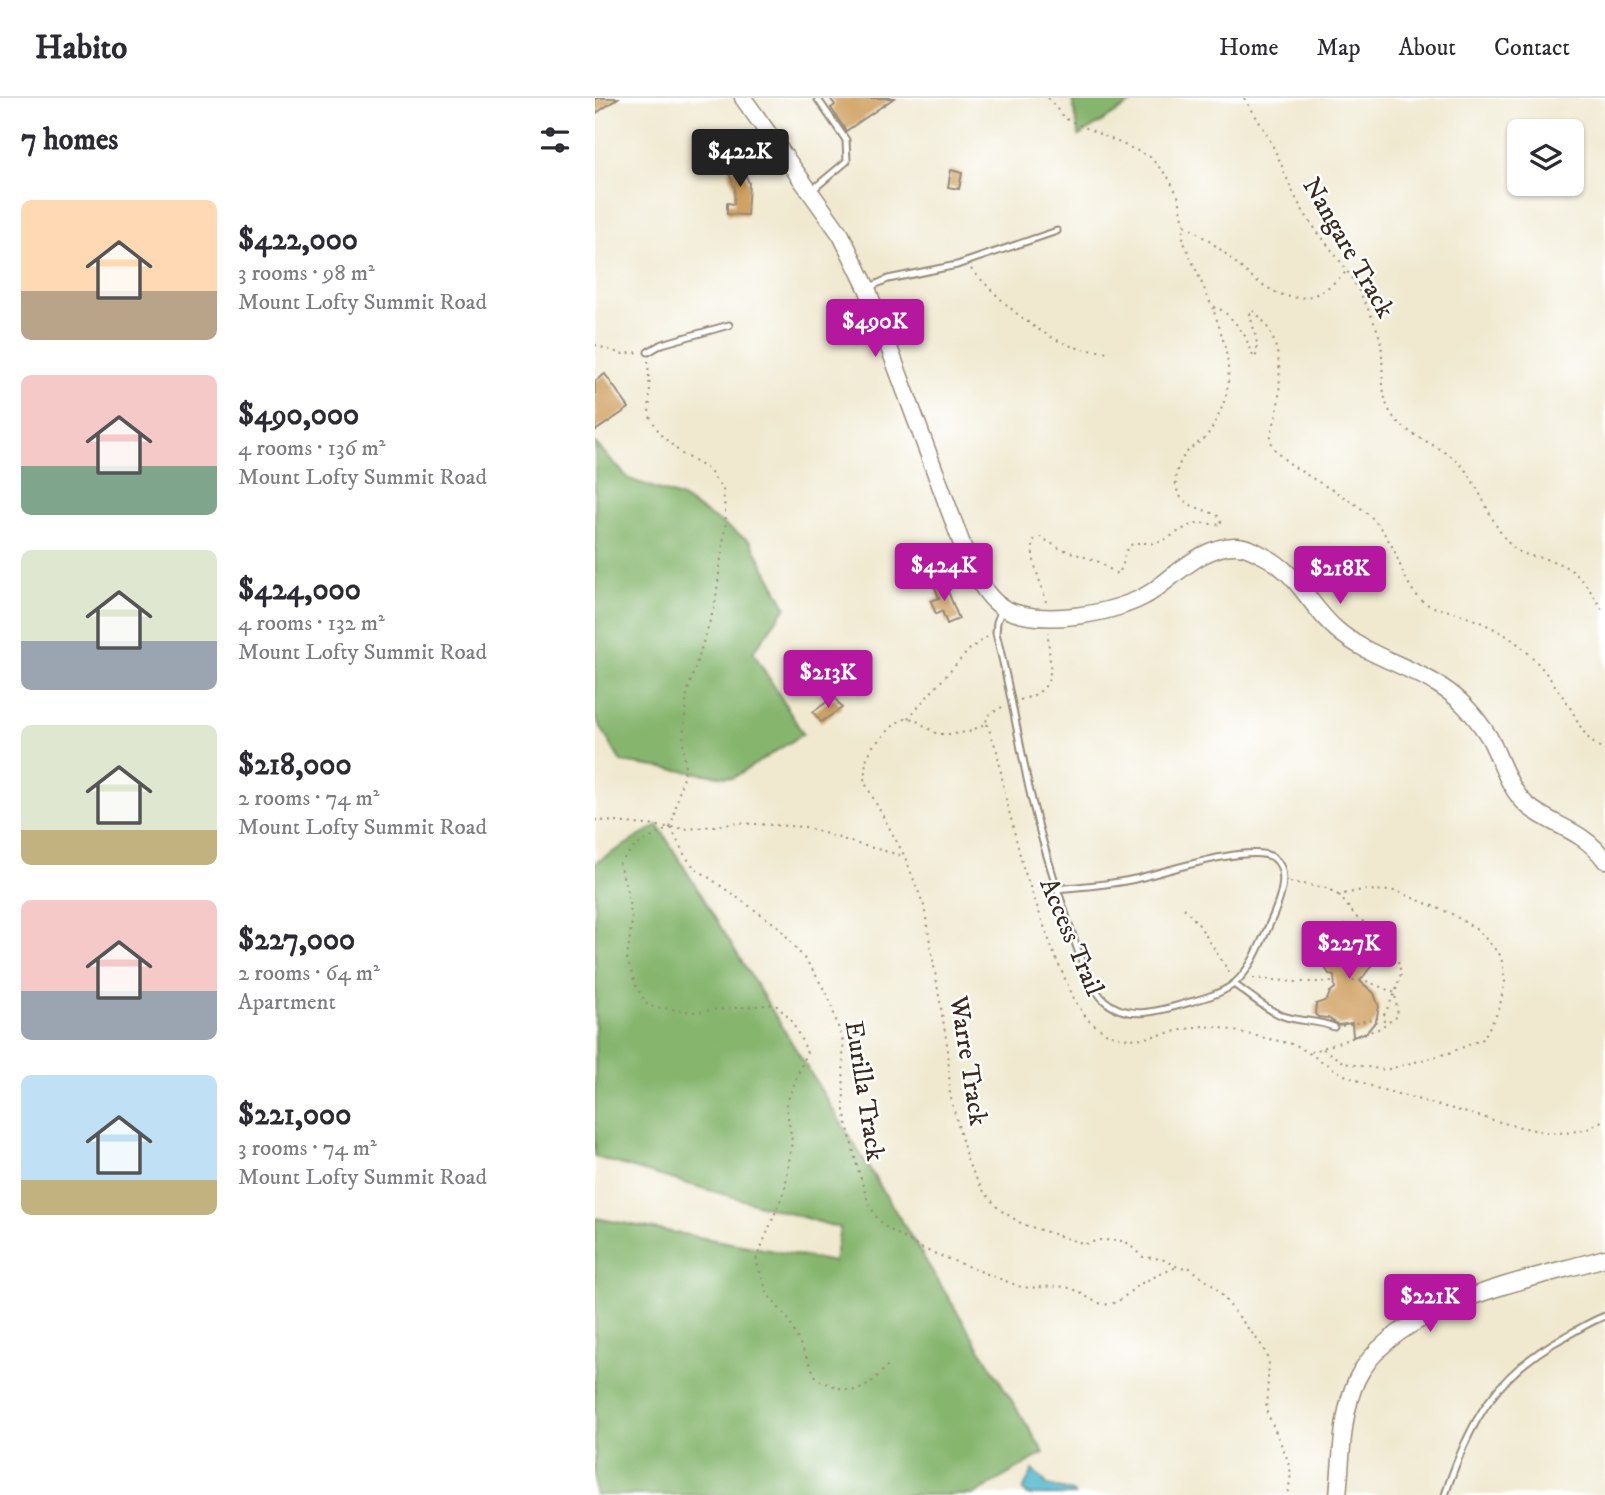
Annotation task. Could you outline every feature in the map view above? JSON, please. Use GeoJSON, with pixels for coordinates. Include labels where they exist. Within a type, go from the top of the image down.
{"type":"FeatureCollection","features":[{"type":"Feature","properties":{"kind":"main road"},"geometry":{"type":"LineString","coordinates":[[743,98],[841,234],[867,288],[970,566],[989,597],[1003,608],[1025,614],[1057,617],[1088,614],[1116,608],[1147,594],[1219,548],[1237,546],[1252,550],[1276,562],[1298,582],[1333,627],[1349,640],[1441,686],[1463,704],[1488,736],[1514,788],[1527,805],[1574,831],[1605,860]]}},
{"type":"Feature","properties":{"kind":"main road"},"geometry":{"type":"LineString","coordinates":[[1338,1495],[1347,1411],[1357,1379],[1388,1341],[1433,1311],[1474,1296],[1605,1258]]}},
{"type":"Feature","properties":{"kind":"lane"},"geometry":{"type":"LineString","coordinates":[[811,191],[847,161],[846,140],[817,98]]}},
{"type":"Feature","properties":{"kind":"lane"},"geometry":{"type":"LineString","coordinates":[[867,288],[888,279],[965,262],[1057,231]]}},
{"type":"Feature","properties":{"kind":"lane"},"geometry":{"type":"LineString","coordinates":[[648,352],[662,345],[729,325]]}},
{"type":"Feature","properties":{"kind":"lane"},"geometry":{"type":"LineString","coordinates":[[1003,608],[996,633],[1030,791],[1057,890],[1081,962],[1102,1000],[1115,1008],[1141,1013],[1191,1002],[1235,985],[1252,964],[1274,914],[1283,882],[1282,867],[1266,853],[1253,853],[1194,863],[1134,879],[1057,890]]}},
{"type":"Feature","properties":{"kind":"lane"},"geometry":{"type":"LineString","coordinates":[[1235,985],[1280,1015],[1334,1027]]}},
{"type":"Feature","properties":{"kind":"lane"},"geometry":{"type":"LineString","coordinates":[[1445,1495],[1458,1455],[1473,1424],[1494,1393],[1514,1371],[1555,1342],[1605,1316]]}},
{"type":"Feature","properties":{"kind":"path"},"geometry":{"type":"LineString","coordinates":[[1048,98],[1064,118],[1149,156],[1168,177],[1179,198],[1184,224],[1183,240],[1224,341],[1228,373],[1225,398],[1207,436],[1188,450],[1178,464],[1175,480],[1178,493],[1184,500],[1218,516],[1222,524],[1217,526],[1207,522],[1196,523],[1155,543],[1132,545],[1128,548],[1122,571],[1117,574]]}},
{"type":"Feature","properties":{"kind":"path","name":"Nangare Track"},"geometry":{"type":"LineString","coordinates":[[1244,98],[1276,152],[1304,213],[1347,271],[1364,301],[1378,332],[1384,354],[1385,396],[1394,418],[1460,464],[1478,487],[1493,519],[1514,549],[1574,570],[1583,579],[1605,614]]}},
{"type":"Feature","properties":{"kind":"path"},"geometry":{"type":"LineString","coordinates":[[1184,224],[1263,284],[1284,296],[1309,297],[1329,287],[1347,271]]}},
{"type":"Feature","properties":{"kind":"path"},"geometry":{"type":"LineString","coordinates":[[965,262],[1005,305],[1035,329],[1074,347],[1110,352]]}},
{"type":"Feature","properties":{"kind":"path"},"geometry":{"type":"LineString","coordinates":[[1213,309],[1215,306],[1220,308],[1235,324],[1255,358],[1258,345],[1249,313],[1252,310],[1273,338],[1279,361],[1276,416],[1271,430],[1272,444],[1277,452],[1344,495],[1373,519],[1393,548],[1413,591],[1427,604],[1459,614],[1491,629],[1511,639],[1526,651],[1555,685],[1583,732],[1594,745],[1605,749]]}},
{"type":"Feature","properties":{"kind":"path"},"geometry":{"type":"LineString","coordinates":[[595,345],[622,354],[648,352],[649,415],[661,435],[683,454],[709,470],[723,490],[726,521],[715,605],[687,693],[683,740],[685,769],[671,827],[635,846],[619,864],[627,889],[632,921],[627,959],[636,986],[648,1006],[694,1012],[775,1004],[791,1020],[807,1051],[786,1104],[792,1141],[785,1189],[756,1260],[768,1295],[788,1319],[817,1378],[845,1391],[870,1386],[888,1365]]}},
{"type":"Feature","properties":{"kind":"path","name":"Warre Track"},"geometry":{"type":"LineString","coordinates":[[996,633],[970,649],[907,718],[896,723],[873,746],[866,760],[864,780],[905,857],[924,906],[948,1049],[950,1095],[968,1163],[982,1189],[999,1209],[1022,1224],[1085,1244],[1100,1240],[1125,1241],[1143,1257],[1162,1259],[1178,1267],[1190,1268],[1216,1287],[1263,1348],[1269,1362],[1266,1410],[1291,1473],[1289,1495]]}},
{"type":"Feature","properties":{"kind":"path"},"geometry":{"type":"LineString","coordinates":[[907,718],[914,719],[937,734],[968,732],[986,723],[987,716],[1011,703]]}},
{"type":"Feature","properties":{"kind":"path","name":"Access Trail"},"geometry":{"type":"LineString","coordinates":[[986,723],[997,751],[1023,867],[1054,954],[1075,1001],[1088,1020],[1107,1034],[1128,1040],[1200,1026],[1217,1027],[1296,1045],[1342,1074],[1377,1088],[1511,1125],[1565,1133],[1588,1129],[1605,1119]]}},
{"type":"Feature","properties":{"kind":"path"},"geometry":{"type":"LineString","coordinates":[[595,820],[688,829],[739,823],[805,827],[905,857]]}},
{"type":"Feature","properties":{"kind":"path","name":"Eurilla Track"},"geometry":{"type":"LineString","coordinates":[[671,827],[685,856],[695,867],[779,928],[811,967],[829,998],[843,1042],[844,1111],[857,1166],[868,1202],[877,1218],[887,1228],[923,1249],[942,1254],[1021,1287],[1069,1288],[1096,1303],[1108,1305],[1122,1299],[1139,1284],[1178,1267]]}},
{"type":"Feature","properties":{"kind":"path"},"geometry":{"type":"LineString","coordinates":[[1283,882],[1327,888],[1339,895],[1356,917],[1373,928],[1378,942],[1397,958],[1401,974],[1383,1017],[1385,1025]]}},
{"type":"Feature","properties":{"kind":"path"},"geometry":{"type":"LineString","coordinates":[[1323,1049],[1344,1063],[1384,1070],[1449,1053],[1483,1039],[1499,1010],[1505,981],[1501,956],[1479,931],[1452,914],[1396,891],[1362,890],[1339,895]]}},
{"type":"Feature","properties":{"kind":"path"},"geometry":{"type":"LineString","coordinates":[[1351,981],[1364,980],[1395,993]]}},
{"type":"Feature","properties":{"kind":"path"},"geometry":{"type":"LineString","coordinates":[[1326,983],[1335,982]]}},
{"type":"Feature","properties":{"kind":"path"},"geometry":{"type":"LineString","coordinates":[[1310,1052],[1385,1025],[1398,1016],[1395,993]]}},
{"type":"Feature","properties":{"kind":"path"},"geometry":{"type":"LineString","coordinates":[[1334,1027],[1383,1017]]}},
{"type":"Feature","properties":{"kind":"green space"},"geometry":{"type":"Polygon","coordinates":[[[1072,98],[1139,98],[1079,136],[1072,98]]]}},
{"type":"Feature","properties":{"kind":"green space"},"geometry":{"type":"Polygon","coordinates":[[[595,443],[629,479],[680,497],[751,542],[786,607],[753,652],[803,734],[733,778],[621,762],[595,717],[595,443]]]}},
{"type":"Feature","properties":{"kind":"green space"},"geometry":{"type":"Polygon","coordinates":[[[658,825],[1044,1453],[973,1495],[595,1495],[595,1218],[834,1262],[840,1228],[595,1157],[595,863],[658,825]]]}},
{"type":"Feature","properties":{"kind":"water"},"geometry":{"type":"Polygon","coordinates":[[[1033,1470],[1048,1485],[1075,1495],[1028,1495],[1023,1490],[1033,1470]]]}},
{"type":"Feature","properties":{"kind":"building"},"geometry":{"type":"Polygon","coordinates":[[[595,98],[618,98],[595,114],[595,98]]]}},
{"type":"Feature","properties":{"kind":"building"},"geometry":{"type":"Polygon","coordinates":[[[830,98],[894,98],[846,131],[831,108],[835,105],[830,98]]]}},
{"type":"Feature","properties":{"kind":"building"},"geometry":{"type":"Polygon","coordinates":[[[746,157],[751,168],[744,172],[749,183],[747,215],[727,214],[727,203],[734,204],[735,188],[728,171],[739,166],[736,161],[746,157]]]}},
{"type":"Feature","properties":{"kind":"building"},"geometry":{"type":"Polygon","coordinates":[[[951,170],[962,173],[959,189],[948,187],[951,170]]]}},
{"type":"Feature","properties":{"kind":"building"},"geometry":{"type":"Polygon","coordinates":[[[605,374],[629,408],[595,431],[595,381],[605,374]]]}},
{"type":"Feature","properties":{"kind":"building"},"geometry":{"type":"Polygon","coordinates":[[[943,579],[959,619],[947,624],[942,611],[936,614],[931,601],[939,598],[933,582],[943,579]]]}},
{"type":"Feature","properties":{"kind":"building"},"geometry":{"type":"Polygon","coordinates":[[[831,656],[849,681],[830,695],[812,670],[831,656]]]}},
{"type":"Feature","properties":{"kind":"building"},"geometry":{"type":"Polygon","coordinates":[[[834,697],[842,708],[821,722],[813,712],[834,697]]]}},
{"type":"Feature","properties":{"kind":"building"},"geometry":{"type":"Polygon","coordinates":[[[1344,925],[1358,927],[1370,937],[1375,951],[1372,965],[1360,981],[1374,993],[1379,1007],[1376,1021],[1367,1032],[1353,1037],[1352,1023],[1339,1025],[1315,1014],[1316,1004],[1327,1000],[1335,988],[1334,976],[1329,974],[1324,966],[1313,964],[1309,956],[1314,949],[1330,946],[1335,940],[1345,937],[1344,925]]]}}]}
